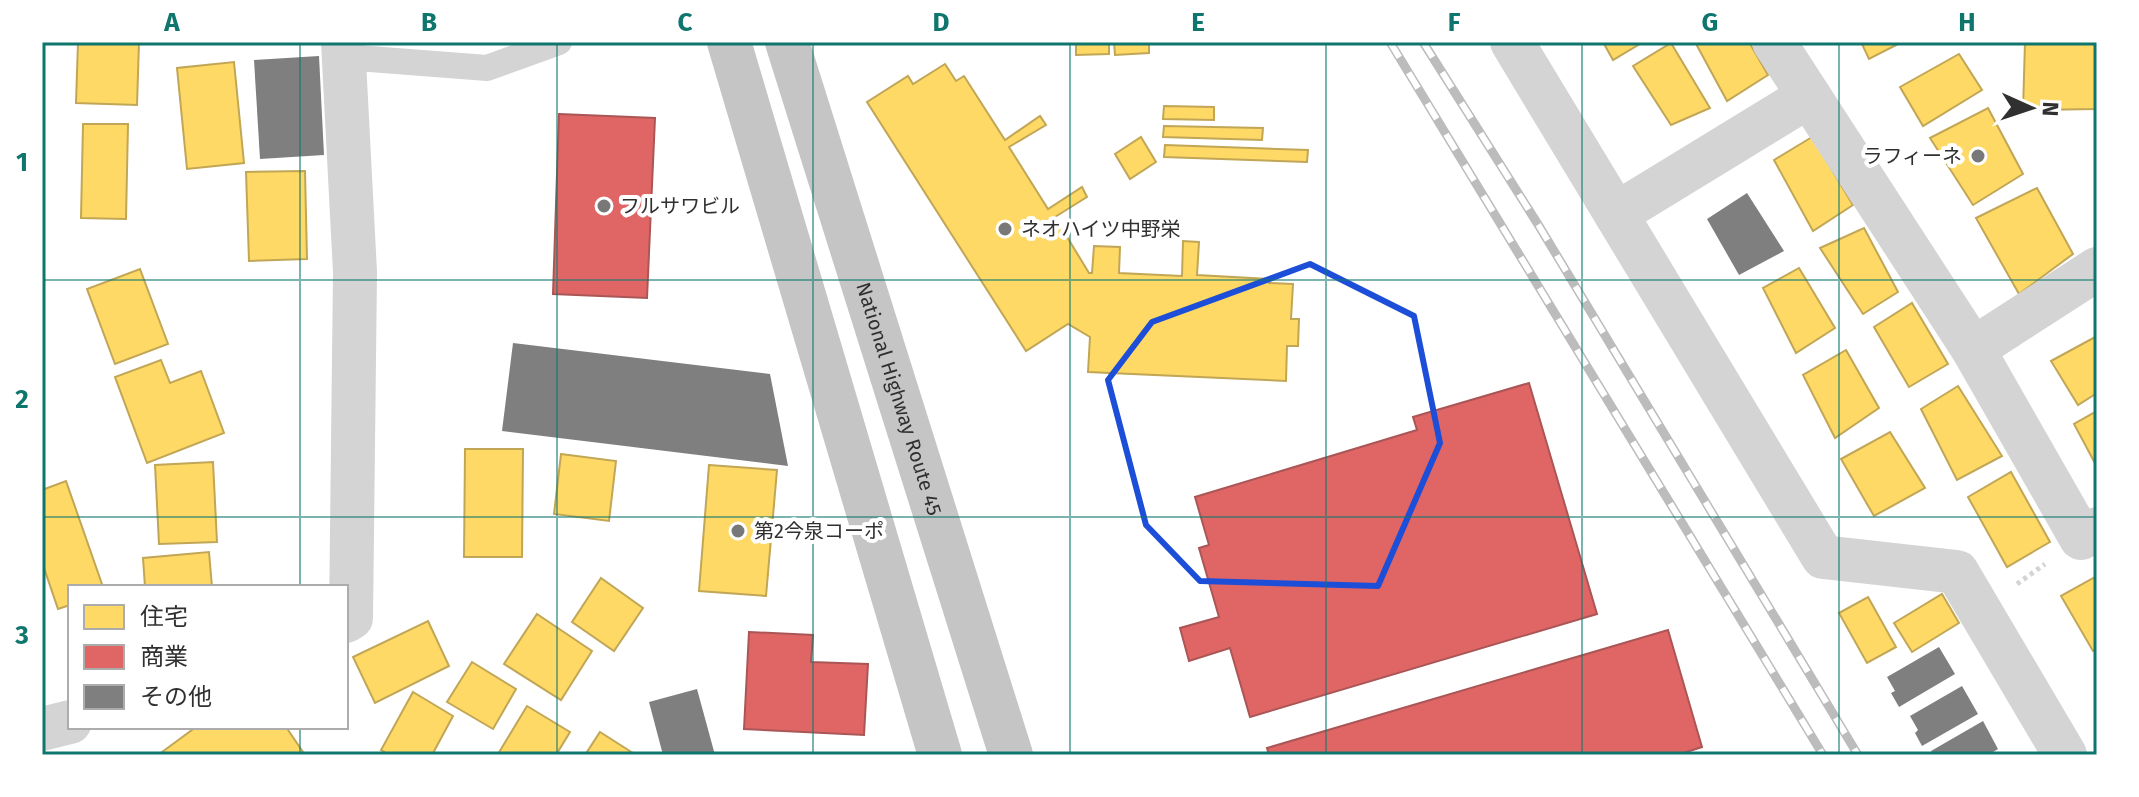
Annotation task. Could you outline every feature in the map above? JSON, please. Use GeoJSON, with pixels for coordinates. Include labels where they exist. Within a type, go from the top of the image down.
{"type":"FeatureCollection","features":[{"type":"Feature","properties":{"kind":"highway"},"geometry":{"type":"LineString","coordinates":[[729,42],[940,755]]}},
{"type":"Feature","properties":{"kind":"highway","name":"National Highway Route 45"},"geometry":{"type":"LineString","coordinates":[[787,42],[1011,755]]}},
{"type":"Feature","properties":{"kind":"street"},"geometry":{"type":"LineString","coordinates":[[1512,42],[1823,557],[1957,572],[2065,755]]}},
{"type":"Feature","properties":{"kind":"street"},"geometry":{"type":"LineString","coordinates":[[1774,42],[2089,534]]}},
{"type":"Feature","properties":{"kind":"street"},"geometry":{"type":"LineString","coordinates":[[344,50],[355,272],[351,618],[348,620]]}},
{"type":"Feature","properties":{"kind":"street"},"geometry":{"type":"LineString","coordinates":[[1616,214],[1809,96]]}},
{"type":"Feature","properties":{"kind":"street"},"geometry":{"type":"LineString","coordinates":[[1973,349],[2097,269]]}},
{"type":"Feature","properties":{"kind":"street"},"geometry":{"type":"LineString","coordinates":[[49,755],[42,729],[68,722]]}},
{"type":"Feature","properties":{"kind":"lane"},"geometry":{"type":"LineString","coordinates":[[344,50],[487,68],[559,42]]}},
{"type":"Feature","properties":{"kind":"path"},"geometry":{"type":"LineString","coordinates":[[1980,610],[2089,534]]}},
{"type":"Feature","properties":{"kind":"highlighted area"},"geometry":{"type":"Polygon","coordinates":[[[1310,264],[1414,316],[1440,443],[1378,586],[1200,581],[1146,525],[1108,380],[1152,322],[1310,264]]]}},
{"type":"Feature","properties":{"kind":"building: 住宅"},"geometry":{"type":"Polygon","coordinates":[[[78,42],[139,42],[137,105],[76,103],[78,42]]]}},
{"type":"Feature","properties":{"kind":"building: 住宅"},"geometry":{"type":"Polygon","coordinates":[[[1076,42],[1109,42],[1109,54],[1076,55],[1076,42]]]}},
{"type":"Feature","properties":{"kind":"building: 住宅"},"geometry":{"type":"Polygon","coordinates":[[[1114,42],[1149,42],[1149,53],[1115,55],[1114,42]]]}},
{"type":"Feature","properties":{"kind":"building: 住宅"},"geometry":{"type":"Polygon","coordinates":[[[1603,42],[1643,42],[1613,60],[1603,42]]]}},
{"type":"Feature","properties":{"kind":"building: 住宅"},"geometry":{"type":"Polygon","coordinates":[[[1695,42],[1749,42],[1768,75],[1727,101],[1695,42]]]}},
{"type":"Feature","properties":{"kind":"building: 住宅"},"geometry":{"type":"Polygon","coordinates":[[[1861,42],[1902,42],[1869,59],[1861,42]]]}},
{"type":"Feature","properties":{"kind":"building: 住宅"},"geometry":{"type":"Polygon","coordinates":[[[2025,42],[2096,42],[2097,109],[2023,110],[2025,42]]]}},
{"type":"Feature","properties":{"kind":"building: 住宅"},"geometry":{"type":"Polygon","coordinates":[[[1671,43],[1710,108],[1671,125],[1633,66],[1671,43]]]}},
{"type":"Feature","properties":{"kind":"building: 住宅"},"geometry":{"type":"Polygon","coordinates":[[[1959,54],[1982,90],[1923,126],[1900,87],[1959,54]]]}},
{"type":"Feature","properties":{"kind":"building: 住宅"},"geometry":{"type":"Polygon","coordinates":[[[234,62],[244,163],[187,169],[177,68],[234,62]]]}},
{"type":"Feature","properties":{"kind":"building: 住宅","name":"ネオハイツ中野栄"},"geometry":{"type":"Polygon","coordinates":[[[945,64],[956,81],[964,76],[1005,140],[1040,116],[1046,125],[1009,147],[1048,209],[1082,187],[1087,197],[1055,217],[1089,273],[1092,273],[1094,246],[1120,247],[1119,273],[1182,276],[1183,241],[1199,242],[1197,275],[1269,279],[1269,283],[1293,284],[1291,319],[1299,319],[1298,346],[1287,346],[1286,381],[1088,372],[1090,337],[1068,324],[1026,351],[867,102],[908,76],[913,84],[945,64]]]}},
{"type":"Feature","properties":{"kind":"building: 住宅"},"geometry":{"type":"Polygon","coordinates":[[[1164,106],[1214,107],[1214,120],[1163,119],[1164,106]]]}},
{"type":"Feature","properties":{"kind":"building: 住宅","name":"ラフィーネ"},"geometry":{"type":"Polygon","coordinates":[[[1988,108],[2023,174],[1973,205],[1930,138],[1988,108]]]}},
{"type":"Feature","properties":{"kind":"building: 住宅"},"geometry":{"type":"Polygon","coordinates":[[[83,124],[128,124],[126,219],[81,218],[83,124]]]}},
{"type":"Feature","properties":{"kind":"building: 住宅"},"geometry":{"type":"Polygon","coordinates":[[[1164,126],[1263,128],[1262,140],[1163,137],[1164,126]]]}},
{"type":"Feature","properties":{"kind":"building: 住宅"},"geometry":{"type":"Polygon","coordinates":[[[1141,137],[1156,162],[1130,179],[1115,154],[1141,137]]]}},
{"type":"Feature","properties":{"kind":"building: 住宅"},"geometry":{"type":"Polygon","coordinates":[[[1812,137],[1853,205],[1813,231],[1774,160],[1812,137]]]}},
{"type":"Feature","properties":{"kind":"building: 住宅"},"geometry":{"type":"Polygon","coordinates":[[[1165,145],[1308,150],[1307,162],[1164,157],[1165,145]]]}},
{"type":"Feature","properties":{"kind":"building: 住宅"},"geometry":{"type":"Polygon","coordinates":[[[305,171],[307,259],[249,261],[246,172],[305,171]]]}},
{"type":"Feature","properties":{"kind":"building: 住宅"},"geometry":{"type":"Polygon","coordinates":[[[2037,188],[2073,254],[2019,294],[1976,218],[2037,188]]]}},
{"type":"Feature","properties":{"kind":"building: 住宅"},"geometry":{"type":"Polygon","coordinates":[[[1864,228],[1898,292],[1863,314],[1820,248],[1864,228]]]}},
{"type":"Feature","properties":{"kind":"building: 住宅"},"geometry":{"type":"Polygon","coordinates":[[[1799,268],[1835,328],[1796,353],[1763,288],[1799,268]]]}},
{"type":"Feature","properties":{"kind":"building: 住宅"},"geometry":{"type":"Polygon","coordinates":[[[140,269],[168,344],[115,364],[87,289],[140,269]]]}},
{"type":"Feature","properties":{"kind":"building: 住宅"},"geometry":{"type":"Polygon","coordinates":[[[1912,303],[1948,364],[1909,387],[1874,327],[1912,303]]]}},
{"type":"Feature","properties":{"kind":"building: 住宅"},"geometry":{"type":"Polygon","coordinates":[[[2097,336],[2097,393],[2078,405],[2051,361],[2097,336]]]}},
{"type":"Feature","properties":{"kind":"building: 住宅"},"geometry":{"type":"Polygon","coordinates":[[[1846,350],[1879,408],[1835,438],[1803,375],[1846,350]]]}},
{"type":"Feature","properties":{"kind":"building: 住宅"},"geometry":{"type":"Polygon","coordinates":[[[161,360],[170,383],[201,371],[224,433],[147,463],[115,377],[161,360]]]}},
{"type":"Feature","properties":{"kind":"building: 住宅"},"geometry":{"type":"Polygon","coordinates":[[[1958,386],[2002,456],[1957,480],[1921,409],[1958,386]]]}},
{"type":"Feature","properties":{"kind":"building: 住宅"},"geometry":{"type":"Polygon","coordinates":[[[2097,411],[2097,467],[2074,424],[2097,411]]]}},
{"type":"Feature","properties":{"kind":"building: 住宅"},"geometry":{"type":"Polygon","coordinates":[[[1890,432],[1925,488],[1874,516],[1841,459],[1890,432]]]}},
{"type":"Feature","properties":{"kind":"building: 住宅"},"geometry":{"type":"Polygon","coordinates":[[[465,449],[523,449],[522,557],[464,557],[465,449]]]}},
{"type":"Feature","properties":{"kind":"building: 住宅"},"geometry":{"type":"Polygon","coordinates":[[[561,454],[616,461],[609,521],[554,514],[561,454]]]}},
{"type":"Feature","properties":{"kind":"building: 住宅"},"geometry":{"type":"Polygon","coordinates":[[[213,462],[217,542],[159,544],[155,465],[213,462]]]}},
{"type":"Feature","properties":{"kind":"building: 住宅","name":"第2今泉コーポ"},"geometry":{"type":"Polygon","coordinates":[[[709,465],[777,470],[766,596],[699,591],[709,465]]]}},
{"type":"Feature","properties":{"kind":"building: 住宅"},"geometry":{"type":"Polygon","coordinates":[[[2011,472],[2050,542],[2007,567],[1968,497],[2011,472]]]}},
{"type":"Feature","properties":{"kind":"building: 住宅"},"geometry":{"type":"Polygon","coordinates":[[[66,481],[102,585],[68,585],[68,606],[58,609],[42,562],[42,490],[66,481]]]}},
{"type":"Feature","properties":{"kind":"building: 住宅"},"geometry":{"type":"Polygon","coordinates":[[[209,552],[212,585],[145,585],[143,558],[209,552]]]}},
{"type":"Feature","properties":{"kind":"building: 住宅"},"geometry":{"type":"Polygon","coordinates":[[[2097,576],[2097,649],[2093,651],[2061,596],[2097,576]]]}},
{"type":"Feature","properties":{"kind":"building: 住宅"},"geometry":{"type":"Polygon","coordinates":[[[601,578],[643,608],[614,651],[572,622],[601,578]]]}},
{"type":"Feature","properties":{"kind":"building: 住宅"},"geometry":{"type":"Polygon","coordinates":[[[1942,594],[1959,623],[1912,652],[1894,623],[1942,594]]]}},
{"type":"Feature","properties":{"kind":"building: 住宅"},"geometry":{"type":"Polygon","coordinates":[[[1868,597],[1896,647],[1867,663],[1839,613],[1868,597]]]}},
{"type":"Feature","properties":{"kind":"building: 住宅"},"geometry":{"type":"Polygon","coordinates":[[[537,614],[592,651],[561,700],[504,664],[537,614]]]}},
{"type":"Feature","properties":{"kind":"building: 住宅"},"geometry":{"type":"Polygon","coordinates":[[[428,621],[449,666],[375,703],[353,657],[428,621]]]}},
{"type":"Feature","properties":{"kind":"building: 住宅"},"geometry":{"type":"Polygon","coordinates":[[[472,662],[516,689],[493,729],[447,702],[472,662]]]}},
{"type":"Feature","properties":{"kind":"building: 住宅"},"geometry":{"type":"Polygon","coordinates":[[[413,692],[453,716],[432,755],[390,755],[381,750],[413,692]]]}},
{"type":"Feature","properties":{"kind":"building: 住宅"},"geometry":{"type":"Polygon","coordinates":[[[527,706],[570,732],[556,755],[498,754],[527,706]]]}},
{"type":"Feature","properties":{"kind":"building: 住宅"},"geometry":{"type":"Polygon","coordinates":[[[193,729],[287,729],[305,755],[158,755],[193,729]]]}},
{"type":"Feature","properties":{"kind":"building: 住宅"},"geometry":{"type":"Polygon","coordinates":[[[600,732],[636,755],[585,755],[600,732]]]}},
{"type":"Feature","properties":{"kind":"building: 商業","name":"フルサワビル"},"geometry":{"type":"Polygon","coordinates":[[[559,114],[655,118],[647,298],[553,294],[559,114]]]}},
{"type":"Feature","properties":{"kind":"building: 商業"},"geometry":{"type":"Polygon","coordinates":[[[1529,383],[1597,614],[1250,717],[1230,648],[1189,661],[1180,628],[1219,617],[1199,548],[1209,545],[1195,497],[1417,430],[1413,417],[1529,383]]]}},
{"type":"Feature","properties":{"kind":"building: 商業"},"geometry":{"type":"Polygon","coordinates":[[[1668,630],[1702,747],[1677,755],[1269,755],[1267,748],[1668,630]]]}},
{"type":"Feature","properties":{"kind":"building: 商業"},"geometry":{"type":"Polygon","coordinates":[[[749,632],[813,635],[811,662],[868,664],[864,735],[744,729],[749,632]]]}},
{"type":"Feature","properties":{"kind":"building: その他"},"geometry":{"type":"Polygon","coordinates":[[[319,56],[324,155],[260,159],[254,60],[319,56]]]}},
{"type":"Feature","properties":{"kind":"building: その他"},"geometry":{"type":"Polygon","coordinates":[[[1747,193],[1784,251],[1739,275],[1707,219],[1747,193]]]}},
{"type":"Feature","properties":{"kind":"building: その他"},"geometry":{"type":"Polygon","coordinates":[[[513,343],[770,374],[788,466],[502,431],[513,343]]]}},
{"type":"Feature","properties":{"kind":"building: その他"},"geometry":{"type":"Polygon","coordinates":[[[1939,647],[1955,674],[1899,707],[1887,677],[1939,647]]]}},
{"type":"Feature","properties":{"kind":"building: その他"},"geometry":{"type":"Polygon","coordinates":[[[1962,686],[1978,714],[1922,746],[1910,716],[1962,686]]]}},
{"type":"Feature","properties":{"kind":"building: その他"},"geometry":{"type":"Polygon","coordinates":[[[697,689],[715,755],[663,755],[649,702],[697,689]]]}},
{"type":"Feature","properties":{"kind":"building: その他"},"geometry":{"type":"Polygon","coordinates":[[[1983,721],[1998,749],[1988,755],[1933,755],[1931,751],[1983,721]]]}},
{"type":"Feature","properties":{"kind":"railway"},"geometry":{"type":"LineString","coordinates":[[1390,42],[1823,755]]}},
{"type":"Feature","properties":{"kind":"railway"},"geometry":{"type":"LineString","coordinates":[[1423,42],[1539,226],[1858,755]]}},
{"type":"Feature","properties":{"kind":"place","name":"ラフィーネ"},"geometry":{"type":"Point","coordinates":[1978,156]}},
{"type":"Feature","properties":{"kind":"place","name":"フルサワビル"},"geometry":{"type":"Point","coordinates":[604,206]}},
{"type":"Feature","properties":{"kind":"place","name":"ネオハイツ中野栄"},"geometry":{"type":"Point","coordinates":[1005,229]}},
{"type":"Feature","properties":{"kind":"place","name":"第2今泉コーポ"},"geometry":{"type":"Point","coordinates":[738,531]}}]}
